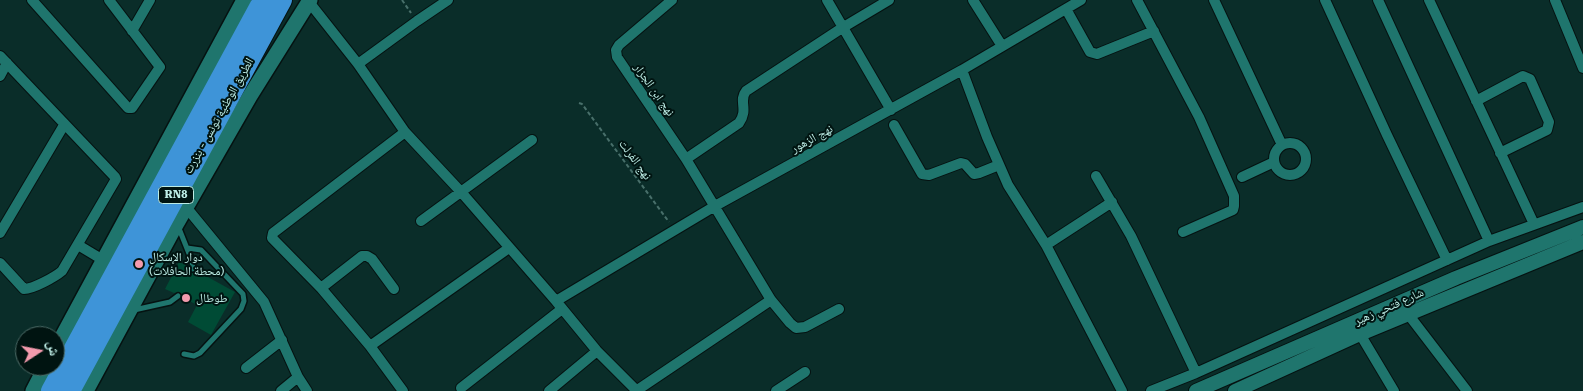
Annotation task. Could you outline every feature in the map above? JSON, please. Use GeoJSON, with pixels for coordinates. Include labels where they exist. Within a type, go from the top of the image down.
{"type":"FeatureCollection","features":[{"type":"Feature","properties":{"kind":"highway"},"geometry":{"type":"LineString","coordinates":[[166,178],[253,0]]}},
{"type":"Feature","properties":{"kind":"highway","name":"الطريق الوطنية تونس - بنزرت"},"geometry":{"type":"LineString","coordinates":[[51,391],[263,0]]}},
{"type":"Feature","properties":{"kind":"highway","name":"الطريق الوطنية تونس - بنزرت"},"geometry":{"type":"LineString","coordinates":[[70,391],[282,0]]}},
{"type":"Feature","properties":{"kind":"highway"},"geometry":{"type":"LineString","coordinates":[[213,127],[305,1]]}},
{"type":"Feature","properties":{"kind":"main road"},"geometry":{"type":"LineString","coordinates":[[65,331],[244,0]]}},
{"type":"Feature","properties":{"kind":"main road"},"geometry":{"type":"LineString","coordinates":[[86,391],[186,207],[305,1]]}},
{"type":"Feature","properties":{"kind":"main road"},"geometry":{"type":"LineString","coordinates":[[33,391],[41,376]]}},
{"type":"Feature","properties":{"kind":"street"},"geometry":{"type":"LineString","coordinates":[[32,0],[130,109],[160,67],[109,0]]}},
{"type":"Feature","properties":{"kind":"street"},"geometry":{"type":"LineString","coordinates":[[132,31],[150,0]]}},
{"type":"Feature","properties":{"kind":"street"},"geometry":{"type":"LineString","coordinates":[[358,64],[448,0]]}},
{"type":"Feature","properties":{"kind":"street","name":"نهج ابن الجزار"},"geometry":{"type":"LineString","coordinates":[[672,0],[619,45],[616,50],[616,57],[686,159],[771,300],[790,323],[796,328],[804,326],[839,309]]}},
{"type":"Feature","properties":{"kind":"street"},"geometry":{"type":"LineString","coordinates":[[827,0],[891,110]]}},
{"type":"Feature","properties":{"kind":"street"},"geometry":{"type":"LineString","coordinates":[[686,159],[739,123],[744,114],[742,98],[746,92],[842,28],[889,0]]}},
{"type":"Feature","properties":{"kind":"street"},"geometry":{"type":"LineString","coordinates":[[973,0],[1002,46]]}},
{"type":"Feature","properties":{"kind":"street","name":"نهج الزهور"},"geometry":{"type":"LineString","coordinates":[[461,388],[559,305],[675,230],[962,70],[1082,0]]}},
{"type":"Feature","properties":{"kind":"street"},"geometry":{"type":"LineString","coordinates":[[1137,0],[1199,118],[1234,196],[1233,210],[1183,232]]}},
{"type":"Feature","properties":{"kind":"street"},"geometry":{"type":"LineString","coordinates":[[1214,0],[1282,146]]}},
{"type":"Feature","properties":{"kind":"street"},"geometry":{"type":"LineString","coordinates":[[1325,0],[1447,260]]}},
{"type":"Feature","properties":{"kind":"street"},"geometry":{"type":"LineString","coordinates":[[1378,0],[1489,241]]}},
{"type":"Feature","properties":{"kind":"street"},"geometry":{"type":"LineString","coordinates":[[1429,0],[1534,224]]}},
{"type":"Feature","properties":{"kind":"street"},"geometry":{"type":"LineString","coordinates":[[1555,0],[1583,68]]}},
{"type":"Feature","properties":{"kind":"street"},"geometry":{"type":"LineString","coordinates":[[305,1],[358,64],[405,132],[462,193],[597,351],[636,391],[771,300]]}},
{"type":"Feature","properties":{"kind":"street"},"geometry":{"type":"LineString","coordinates":[[1066,9],[1090,52],[1097,54],[1154,31]]}},
{"type":"Feature","properties":{"kind":"street"},"geometry":{"type":"LineString","coordinates":[[0,76],[3,60]]}},
{"type":"Feature","properties":{"kind":"street"},"geometry":{"type":"LineString","coordinates":[[0,263],[21,287],[27,290],[62,271],[116,179],[3,60]]}},
{"type":"Feature","properties":{"kind":"street"},"geometry":{"type":"LineString","coordinates":[[962,70],[1008,185],[1046,245],[1122,391]]}},
{"type":"Feature","properties":{"kind":"street"},"geometry":{"type":"LineString","coordinates":[[1476,101],[1523,76],[1530,79],[1549,126],[1547,130],[1500,153]]}},
{"type":"Feature","properties":{"kind":"street"},"geometry":{"type":"LineString","coordinates":[[0,232],[64,125]]}},
{"type":"Feature","properties":{"kind":"street"},"geometry":{"type":"LineString","coordinates":[[894,125],[922,174],[925,175],[961,163],[965,164],[974,174],[979,174],[999,165]]}},
{"type":"Feature","properties":{"kind":"street"},"geometry":{"type":"LineString","coordinates":[[403,391],[370,346],[321,288],[272,238],[273,233],[405,132]]}},
{"type":"Feature","properties":{"kind":"street"},"geometry":{"type":"LineString","coordinates":[[421,221],[462,193],[532,140]]}},
{"type":"Feature","properties":{"kind":"street"},"geometry":{"type":"LineString","coordinates":[[1292,143],[1297,145],[1304,153],[1305,163],[1299,172],[1289,175],[1279,171],[1274,162],[1276,152],[1282,146],[1292,143]]}},
{"type":"Feature","properties":{"kind":"street"},"geometry":{"type":"LineString","coordinates":[[1242,177],[1274,162]]}},
{"type":"Feature","properties":{"kind":"street"},"geometry":{"type":"LineString","coordinates":[[1096,176],[1131,236],[1196,373]]}},
{"type":"Feature","properties":{"kind":"street"},"geometry":{"type":"LineString","coordinates":[[1046,245],[1112,202]]}},
{"type":"Feature","properties":{"kind":"street"},"geometry":{"type":"LineString","coordinates":[[186,207],[264,302],[298,378],[307,391]]}},
{"type":"Feature","properties":{"kind":"street"},"geometry":{"type":"LineString","coordinates":[[1151,391],[1196,373],[1489,241],[1583,207]]}},
{"type":"Feature","properties":{"kind":"street","name":"شارع فتحي زهير"},"geometry":{"type":"LineString","coordinates":[[1196,391],[1456,278],[1583,227]]}},
{"type":"Feature","properties":{"kind":"street","name":"شارع فتحي زهير"},"geometry":{"type":"LineString","coordinates":[[1235,391],[1360,334],[1583,242]]}},
{"type":"Feature","properties":{"kind":"street"},"geometry":{"type":"LineString","coordinates":[[78,245],[103,260]]}},
{"type":"Feature","properties":{"kind":"street"},"geometry":{"type":"LineString","coordinates":[[370,346],[509,248]]}},
{"type":"Feature","properties":{"kind":"street"},"geometry":{"type":"LineString","coordinates":[[321,288],[362,256],[367,256],[372,259],[394,289]]}},
{"type":"Feature","properties":{"kind":"street"},"geometry":{"type":"LineString","coordinates":[[1408,314],[1467,391]]}},
{"type":"Feature","properties":{"kind":"street"},"geometry":{"type":"LineString","coordinates":[[1360,334],[1394,391]]}},
{"type":"Feature","properties":{"kind":"street"},"geometry":{"type":"LineString","coordinates":[[246,368],[282,340]]}},
{"type":"Feature","properties":{"kind":"street"},"geometry":{"type":"LineString","coordinates":[[549,391],[597,351]]}},
{"type":"Feature","properties":{"kind":"street"},"geometry":{"type":"LineString","coordinates":[[776,391],[805,372]]}},
{"type":"Feature","properties":{"kind":"street"},"geometry":{"type":"LineString","coordinates":[[281,391],[298,378]]}},
{"type":"Feature","properties":{"kind":"lane"},"geometry":{"type":"LineString","coordinates":[[177,224],[192,260],[193,269]]}},
{"type":"Feature","properties":{"kind":"lane"},"geometry":{"type":"LineString","coordinates":[[184,354],[194,356],[200,353],[242,309],[244,301],[243,294],[201,250],[187,248]]}},
{"type":"Feature","properties":{"kind":"lane"},"geometry":{"type":"LineString","coordinates":[[128,312],[170,302],[178,296]]}},
{"type":"Feature","properties":{"kind":"path"},"geometry":{"type":"LineString","coordinates":[[402,0],[417,21]]}},
{"type":"Feature","properties":{"kind":"path","name":"نهج الفرلت"},"geometry":{"type":"LineString","coordinates":[[579,103],[582,104],[675,230]]}},
{"type":"Feature","properties":{"kind":"building"},"geometry":{"type":"Polygon","coordinates":[[[179,262],[188,266],[191,273],[197,271],[235,292],[211,335],[188,322],[197,305],[182,297],[180,292],[174,293],[165,289],[179,262]]]}},
{"type":"Feature","properties":{"kind":"place","name":"دوار الإسكال (محطة الحافلات)"},"geometry":{"type":"Point","coordinates":[139,264]}},
{"type":"Feature","properties":{"kind":"place","name":"طوطال"},"geometry":{"type":"Point","coordinates":[186,298]}}]}
